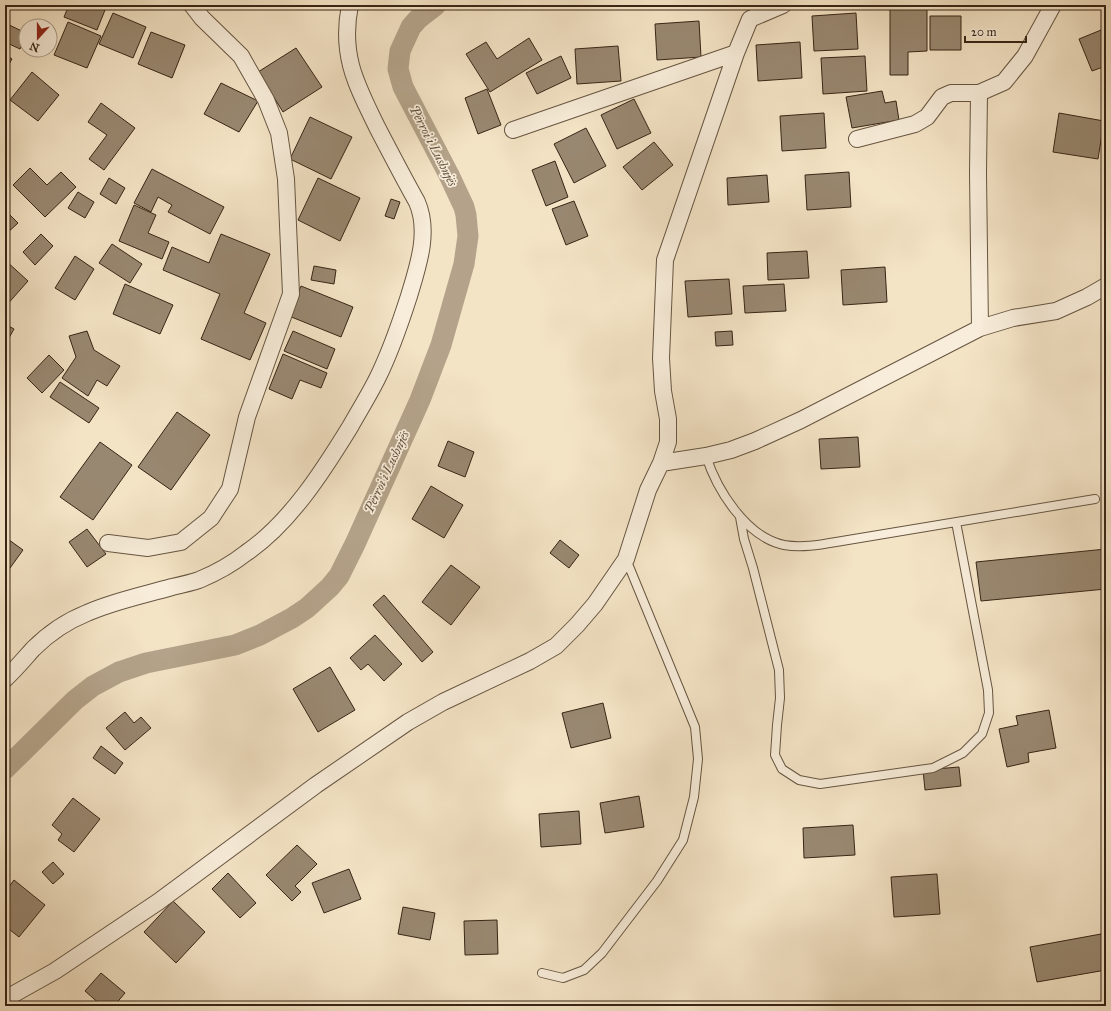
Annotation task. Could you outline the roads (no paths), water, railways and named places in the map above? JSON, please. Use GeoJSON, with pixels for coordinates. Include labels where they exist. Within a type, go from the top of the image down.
{"type":"FeatureCollection","features":[{"type":"Feature","properties":{"kind":"street"},"geometry":{"type":"LineString","coordinates":[[108,543],[148,548],[181,542],[211,518],[230,489],[247,417],[292,294],[286,179],[279,133],[266,100],[241,56],[202,18],[192,5]]}},
{"type":"Feature","properties":{"kind":"street"},"geometry":{"type":"LineString","coordinates":[[5,679],[34,648],[55,630],[73,619],[111,604],[198,581],[248,552],[278,526],[310,488],[339,444],[376,381],[396,334],[412,285],[421,245],[423,223],[417,202],[393,160],[353,76],[347,39],[350,5]]}},
{"type":"Feature","properties":{"kind":"street"},"geometry":{"type":"LineString","coordinates":[[5,999],[55,971],[151,907],[316,785],[408,722],[443,702],[530,661],[556,646],[595,604],[626,559],[648,490],[661,463],[668,442],[668,419],[663,391],[661,358],[665,260],[736,53],[750,20],[783,5]]}},
{"type":"Feature","properties":{"kind":"street"},"geometry":{"type":"LineString","coordinates":[[857,138],[915,124],[927,117],[942,97],[951,93],[979,93],[1004,82],[1025,56],[1053,5]]}},
{"type":"Feature","properties":{"kind":"street"},"geometry":{"type":"LineString","coordinates":[[513,130],[736,53]]}},
{"type":"Feature","properties":{"kind":"street"},"geometry":{"type":"LineString","coordinates":[[979,93],[978,173],[980,328]]}},
{"type":"Feature","properties":{"kind":"street"},"geometry":{"type":"LineString","coordinates":[[661,463],[706,456],[731,450],[801,420],[980,328],[1013,318],[1056,312],[1106,286]]}},
{"type":"Feature","properties":{"kind":"lane"},"geometry":{"type":"LineString","coordinates":[[706,456],[710,471],[740,517],[755,531],[770,540],[784,545],[806,546],[1095,499]]}},
{"type":"Feature","properties":{"kind":"lane"},"geometry":{"type":"LineString","coordinates":[[740,517],[744,539],[779,670],[780,698],[775,754],[782,769],[799,780],[820,784],[933,768],[963,753],[982,734],[989,713],[988,690],[956,522]]}},
{"type":"Feature","properties":{"kind":"lane"},"geometry":{"type":"LineString","coordinates":[[542,973],[563,978],[584,970],[602,953],[657,881],[683,840],[694,797],[698,759],[695,727],[626,559]]}},
{"type":"Feature","properties":{"kind":"waterway","name":"Përroi i Lushnjës"},"geometry":{"type":"LineString","coordinates":[[5,769],[75,700],[93,686],[119,672],[146,663],[235,645],[260,635],[307,608],[330,587],[339,576],[420,400],[441,345],[464,264],[468,236],[464,207],[403,87],[398,69],[400,51],[411,27],[418,19],[436,5]]}}]}
